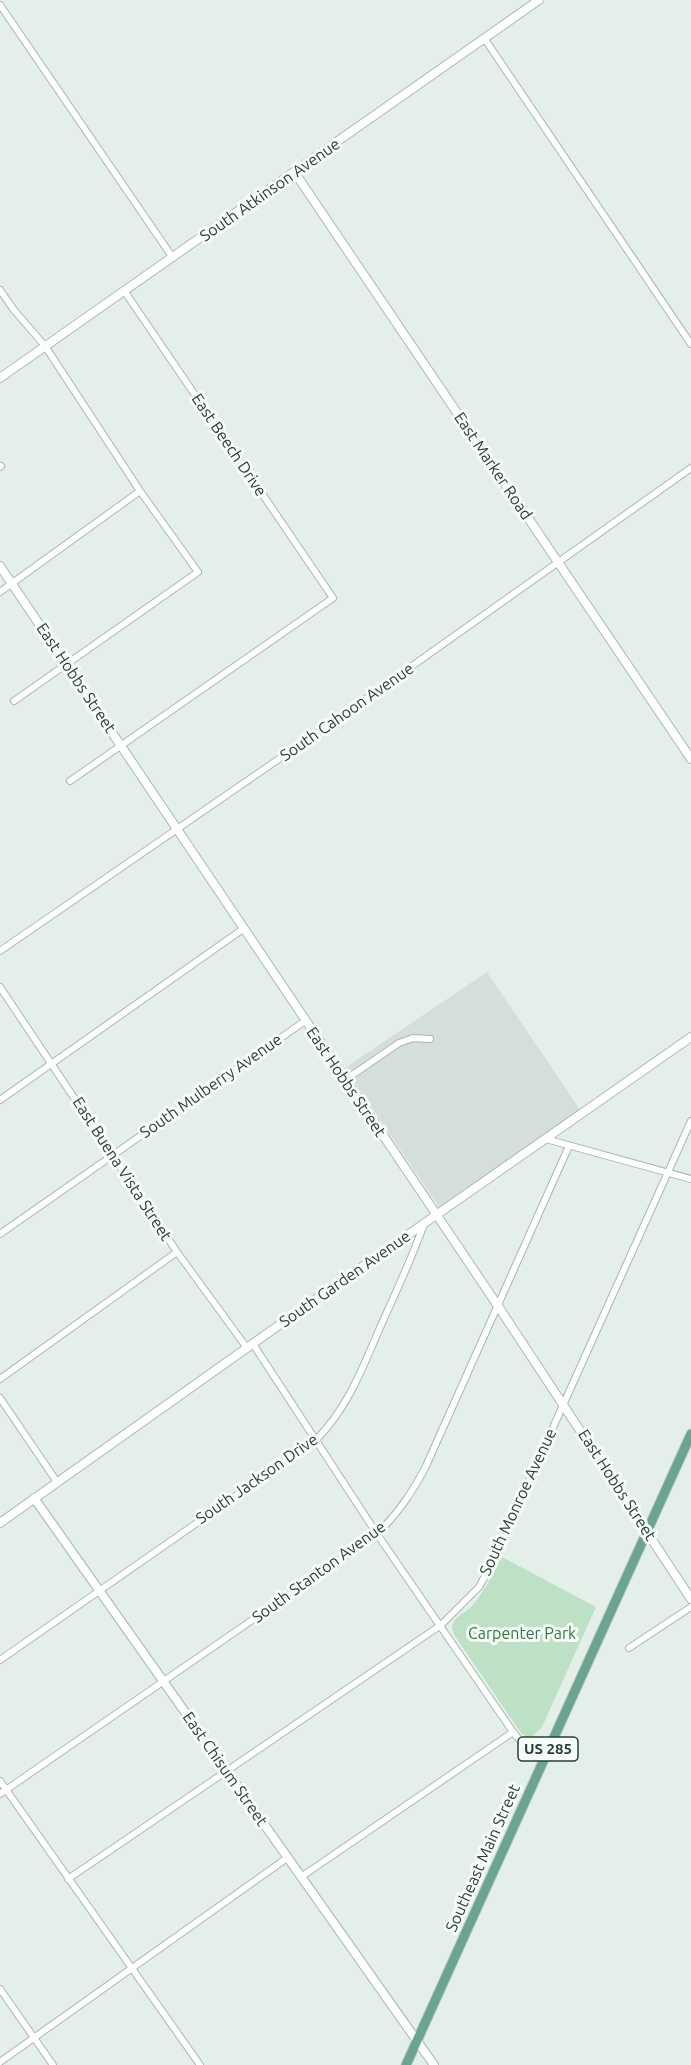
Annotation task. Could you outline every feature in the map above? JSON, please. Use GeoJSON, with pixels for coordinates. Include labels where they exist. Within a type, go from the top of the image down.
{"type":"FeatureCollection","features":[{"type":"Feature","properties":{"kind":"main road","name":"Southeast Main Street"},"geometry":{"type":"LineString","coordinates":[[406,2065],[691,1434]]}},
{"type":"Feature","properties":{"kind":"street","name":"South Atkinson Avenue"},"geometry":{"type":"LineString","coordinates":[[0,378],[538,0]]}},
{"type":"Feature","properties":{"kind":"street"},"geometry":{"type":"LineString","coordinates":[[0,5],[172,258]]}},
{"type":"Feature","properties":{"kind":"street"},"geometry":{"type":"LineString","coordinates":[[484,38],[691,344]]}},
{"type":"Feature","properties":{"kind":"street","name":"East Marker Road"},"geometry":{"type":"LineString","coordinates":[[295,172],[691,759]]}},
{"type":"Feature","properties":{"kind":"street"},"geometry":{"type":"LineString","coordinates":[[0,290],[45,346],[140,491],[198,572],[14,700]]}},
{"type":"Feature","properties":{"kind":"street","name":"East Beech Drive"},"geometry":{"type":"LineString","coordinates":[[121,746],[333,598],[125,292]]}},
{"type":"Feature","properties":{"kind":"street","name":"South Cahoon Avenue"},"geometry":{"type":"LineString","coordinates":[[0,951],[350,710],[691,468]]}},
{"type":"Feature","properties":{"kind":"street"},"geometry":{"type":"LineString","coordinates":[[0,592],[140,491]]}},
{"type":"Feature","properties":{"kind":"street","name":"East Hobbs Street"},"geometry":{"type":"LineString","coordinates":[[0,566],[498,1306],[691,1599]]}},
{"type":"Feature","properties":{"kind":"street"},"geometry":{"type":"LineString","coordinates":[[70,781],[121,746]]}},
{"type":"Feature","properties":{"kind":"street"},"geometry":{"type":"LineString","coordinates":[[0,1100],[243,928]]}},
{"type":"Feature","properties":{"kind":"street","name":"East Buena Vista Street"},"geometry":{"type":"LineString","coordinates":[[0,987],[177,1252],[250,1346],[316,1440],[377,1534],[513,1732],[543,1761]]}},
{"type":"Feature","properties":{"kind":"street","name":"South Mulberry Avenue"},"geometry":{"type":"LineString","coordinates":[[0,1234],[305,1021]]}},
{"type":"Feature","properties":{"kind":"street","name":"South Garden Avenue"},"geometry":{"type":"LineString","coordinates":[[0,1523],[691,1037]]}},
{"type":"Feature","properties":{"kind":"street"},"geometry":{"type":"LineString","coordinates":[[345,1080],[399,1043],[413,1038],[430,1039]]}},
{"type":"Feature","properties":{"kind":"street","name":"South Monroe Avenue"},"geometry":{"type":"LineString","coordinates":[[68,1879],[441,1625],[467,1600],[483,1579],[691,1121]]}},
{"type":"Feature","properties":{"kind":"street"},"geometry":{"type":"LineString","coordinates":[[546,1139],[568,1149],[691,1179]]}},
{"type":"Feature","properties":{"kind":"street","name":"South Stanton Avenue"},"geometry":{"type":"LineString","coordinates":[[3,1792],[377,1534],[396,1515],[412,1493],[568,1149]]}},
{"type":"Feature","properties":{"kind":"street","name":"South Jackson Drive"},"geometry":{"type":"LineString","coordinates":[[0,1660],[316,1440],[334,1422],[348,1398],[405,1272],[424,1223]]}},
{"type":"Feature","properties":{"kind":"street"},"geometry":{"type":"LineString","coordinates":[[0,1379],[177,1252]]}},
{"type":"Feature","properties":{"kind":"street"},"geometry":{"type":"LineString","coordinates":[[0,1398],[57,1482]]}},
{"type":"Feature","properties":{"kind":"street","name":"East Chisum Street"},"geometry":{"type":"LineString","coordinates":[[34,1498],[434,2065]]}},
{"type":"Feature","properties":{"kind":"street"},"geometry":{"type":"LineString","coordinates":[[629,1648],[691,1606]]}},
{"type":"Feature","properties":{"kind":"street"},"geometry":{"type":"LineString","coordinates":[[301,1877],[513,1732]]}},
{"type":"Feature","properties":{"kind":"street"},"geometry":{"type":"LineString","coordinates":[[0,1782],[3,1792],[68,1879],[200,2065]]}},
{"type":"Feature","properties":{"kind":"street"},"geometry":{"type":"LineString","coordinates":[[0,2062],[287,1858]]}},
{"type":"Feature","properties":{"kind":"street"},"geometry":{"type":"LineString","coordinates":[[0,1989],[53,2065]]}},
{"type":"Feature","properties":{"kind":"shaded area"},"geometry":{"type":"Polygon","coordinates":[[[487,972],[581,1111],[439,1207],[345,1068],[487,972]]]}},
{"type":"Feature","properties":{"kind":"green space","name":"Carpenter Park"},"geometry":{"type":"Polygon","coordinates":[[[502,1557],[596,1607],[542,1727],[532,1737],[521,1733],[452,1630],[454,1621],[480,1596],[502,1557]]]}}]}
